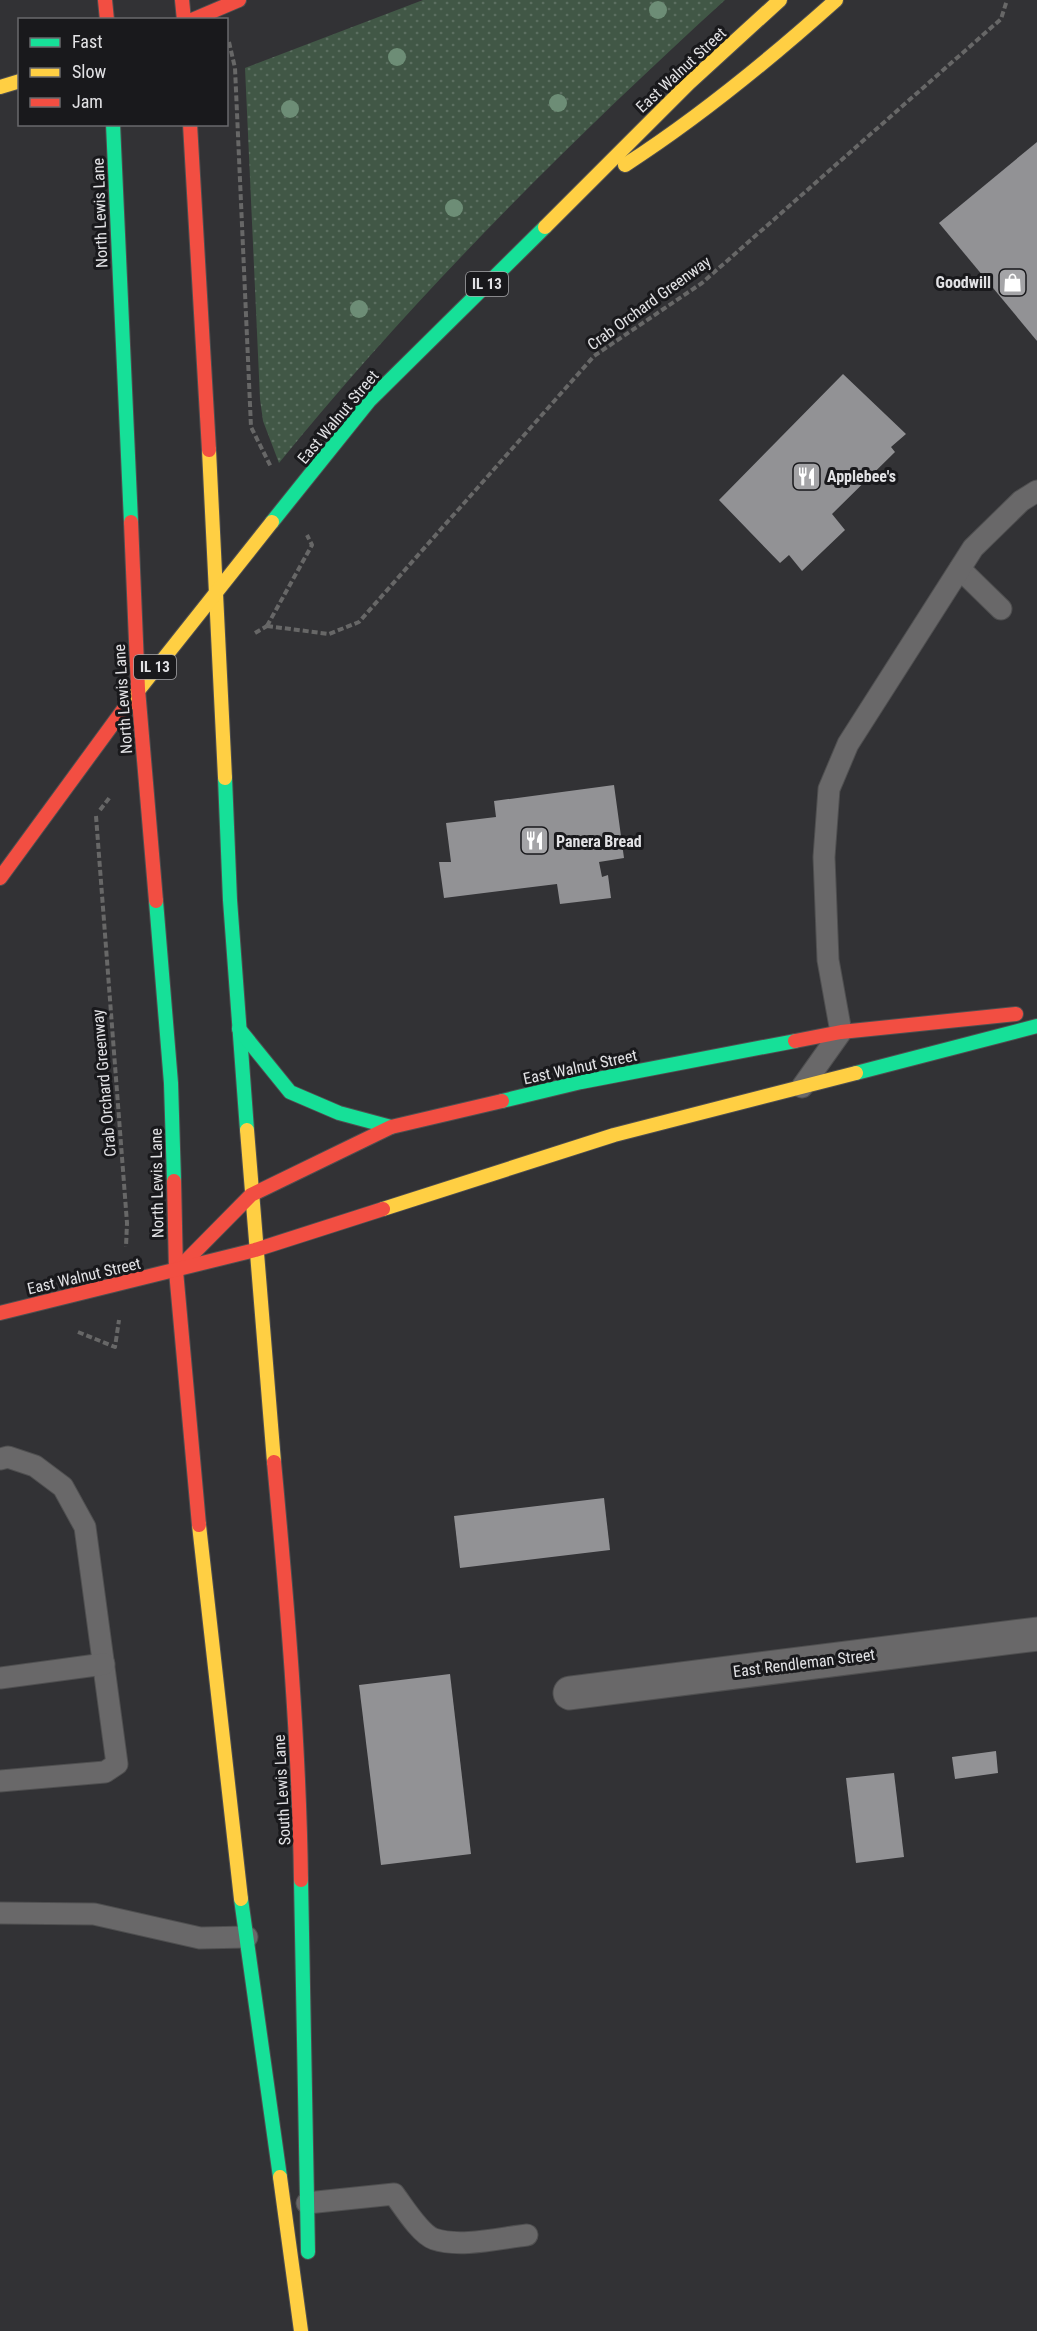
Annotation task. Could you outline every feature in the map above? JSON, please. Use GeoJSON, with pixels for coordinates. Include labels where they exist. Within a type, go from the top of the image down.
{"type":"FeatureCollection","features":[{"type":"Feature","properties":{"kind":"main road"},"geometry":{"type":"LineString","coordinates":[[105,0],[107,18]]}},
{"type":"Feature","properties":{"kind":"main road"},"geometry":{"type":"LineString","coordinates":[[182,0],[184,18]]}},
{"type":"Feature","properties":{"kind":"main road"},"geometry":{"type":"LineString","coordinates":[[197,18],[239,0]]}},
{"type":"Feature","properties":{"kind":"main road","name":"East Walnut Street"},"geometry":{"type":"LineString","coordinates":[[0,878],[62,796],[138,688],[369,401],[689,83],[780,0]]}},
{"type":"Feature","properties":{"kind":"main road"},"geometry":{"type":"LineString","coordinates":[[575,196],[666,140],[757,71],[836,0]]}},
{"type":"Feature","properties":{"kind":"main road"},"geometry":{"type":"LineString","coordinates":[[0,87],[18,82]]}},
{"type":"Feature","properties":{"kind":"main road","name":"North Lewis Lane"},"geometry":{"type":"LineString","coordinates":[[113,126],[138,688],[171,1083],[176,1271]]}},
{"type":"Feature","properties":{"kind":"main road"},"geometry":{"type":"LineString","coordinates":[[190,126],[217,591],[230,900],[255,1250]]}},
{"type":"Feature","properties":{"kind":"main road","name":"East Walnut Street"},"geometry":{"type":"LineString","coordinates":[[176,1271],[251,1195],[391,1127],[581,1082],[840,1032],[1025,1014]]}},
{"type":"Feature","properties":{"kind":"main road","name":"East Walnut Street"},"geometry":{"type":"LineString","coordinates":[[0,1313],[255,1250],[614,1135],[1037,1026]]}},
{"type":"Feature","properties":{"kind":"main road"},"geometry":{"type":"LineString","coordinates":[[239,1029],[290,1092],[339,1113],[391,1127]]}},
{"type":"Feature","properties":{"kind":"main road","name":"South Lewis Lane"},"geometry":{"type":"LineString","coordinates":[[255,1250],[291,1644],[300,1813],[308,2261]]}},
{"type":"Feature","properties":{"kind":"main road"},"geometry":{"type":"LineString","coordinates":[[176,1271],[194,1479],[234,1847],[301,2331]]}},
{"type":"Feature","properties":{"kind":"main road"},"geometry":{"type":"LineString","coordinates":[[309,2284],[309,2331]]}},
{"type":"Feature","properties":{"kind":"street","name":"East Rendleman Street"},"geometry":{"type":"LineString","coordinates":[[570,1693],[1037,1634]]}},
{"type":"Feature","properties":{"kind":"lane"},"geometry":{"type":"LineString","coordinates":[[802,1086],[840,1032],[828,960],[824,857],[829,789],[848,744],[973,548],[1021,501],[1037,492]]}},
{"type":"Feature","properties":{"kind":"lane"},"geometry":{"type":"LineString","coordinates":[[960,569],[1001,609]]}},
{"type":"Feature","properties":{"kind":"lane"},"geometry":{"type":"LineString","coordinates":[[0,1459],[8,1457],[35,1466],[63,1487],[85,1527],[117,1764],[105,1772],[0,1781]]}},
{"type":"Feature","properties":{"kind":"lane"},"geometry":{"type":"LineString","coordinates":[[0,1678],[104,1664]]}},
{"type":"Feature","properties":{"kind":"lane"},"geometry":{"type":"LineString","coordinates":[[0,1913],[94,1914],[200,1938],[247,1937]]}},
{"type":"Feature","properties":{"kind":"lane"},"geometry":{"type":"LineString","coordinates":[[307,2203],[394,2193],[412,2218],[432,2239],[459,2243],[527,2235]]}},
{"type":"Feature","properties":{"kind":"path","name":"Crab Orchard Greenway"},"geometry":{"type":"LineString","coordinates":[[312,545],[267,626],[329,634],[359,622],[594,356],[702,283],[1001,19],[1008,0]]}},
{"type":"Feature","properties":{"kind":"path"},"geometry":{"type":"LineString","coordinates":[[229,39],[235,68],[251,427],[272,469]]}},
{"type":"Feature","properties":{"kind":"path","name":"Crab Orchard Greenway"},"geometry":{"type":"LineString","coordinates":[[94,817],[127,1223],[124,1283],[115,1347]]}},
{"type":"Feature","properties":{"kind":"green space"},"geometry":{"type":"Polygon","coordinates":[[[423,0],[725,0],[550,166],[438,281],[384,340],[279,463],[263,421],[260,399],[245,68],[423,0]]]}},
{"type":"Feature","properties":{"kind":"building","name":"Goodwill"},"geometry":{"type":"Polygon","coordinates":[[[1037,142],[1037,341],[939,223],[1037,142]]]}},
{"type":"Feature","properties":{"kind":"building","name":"Applebee's"},"geometry":{"type":"Polygon","coordinates":[[[843,374],[906,434],[891,447],[895,452],[832,514],[845,530],[802,571],[789,555],[780,563],[719,500],[843,374]]]}},
{"type":"Feature","properties":{"kind":"building","name":"Panera Bread"},"geometry":{"type":"Polygon","coordinates":[[[614,785],[624,858],[599,862],[602,877],[608,875],[611,898],[560,904],[557,884],[444,898],[439,862],[451,862],[446,823],[496,817],[494,801],[614,785]]]}},
{"type":"Feature","properties":{"kind":"building"},"geometry":{"type":"Polygon","coordinates":[[[604,1498],[610,1550],[460,1568],[454,1516],[604,1498]]]}},
{"type":"Feature","properties":{"kind":"building"},"geometry":{"type":"Polygon","coordinates":[[[450,1674],[471,1854],[381,1865],[359,1685],[450,1674]]]}},
{"type":"Feature","properties":{"kind":"building"},"geometry":{"type":"Polygon","coordinates":[[[996,1751],[998,1773],[955,1779],[952,1757],[996,1751]]]}},
{"type":"Feature","properties":{"kind":"building"},"geometry":{"type":"Polygon","coordinates":[[[894,1773],[904,1857],[856,1863],[846,1778],[894,1773]]]}},
{"type":"Feature","properties":{"kind":"traffic: fast"},"geometry":{"type":"LineString","coordinates":[[113,126],[131,522]]}},
{"type":"Feature","properties":{"kind":"traffic: fast"},"geometry":{"type":"LineString","coordinates":[[272,522],[369,401],[545,227]]}},
{"type":"Feature","properties":{"kind":"traffic: fast"},"geometry":{"type":"LineString","coordinates":[[225,778],[230,900],[247,1130]]}},
{"type":"Feature","properties":{"kind":"traffic: fast"},"geometry":{"type":"LineString","coordinates":[[156,901],[171,1083],[174,1181]]}},
{"type":"Feature","properties":{"kind":"traffic: fast"},"geometry":{"type":"LineString","coordinates":[[856,1073],[1037,1026]]}},
{"type":"Feature","properties":{"kind":"traffic: fast"},"geometry":{"type":"LineString","coordinates":[[239,1029],[290,1092],[339,1113],[391,1127]]}},
{"type":"Feature","properties":{"kind":"traffic: fast"},"geometry":{"type":"LineString","coordinates":[[502,1101],[581,1082],[795,1041]]}},
{"type":"Feature","properties":{"kind":"traffic: fast"},"geometry":{"type":"LineString","coordinates":[[301,1880],[308,2252]]}},
{"type":"Feature","properties":{"kind":"traffic: fast"},"geometry":{"type":"LineString","coordinates":[[241,1899],[280,2177]]}},
{"type":"Feature","properties":{"kind":"traffic: slow"},"geometry":{"type":"LineString","coordinates":[[545,227],[689,83],[780,0]]}},
{"type":"Feature","properties":{"kind":"traffic: slow"},"geometry":{"type":"LineString","coordinates":[[625,165],[734,87],[836,0]]}},
{"type":"Feature","properties":{"kind":"traffic: slow"},"geometry":{"type":"LineString","coordinates":[[0,87],[18,82]]}},
{"type":"Feature","properties":{"kind":"traffic: slow"},"geometry":{"type":"LineString","coordinates":[[209,450],[225,778]]}},
{"type":"Feature","properties":{"kind":"traffic: slow"},"geometry":{"type":"LineString","coordinates":[[126,706],[272,522]]}},
{"type":"Feature","properties":{"kind":"traffic: slow"},"geometry":{"type":"LineString","coordinates":[[383,1209],[614,1135],[856,1073]]}},
{"type":"Feature","properties":{"kind":"traffic: slow"},"geometry":{"type":"LineString","coordinates":[[247,1130],[274,1462]]}},
{"type":"Feature","properties":{"kind":"traffic: slow"},"geometry":{"type":"LineString","coordinates":[[199,1525],[241,1899]]}},
{"type":"Feature","properties":{"kind":"traffic: slow"},"geometry":{"type":"LineString","coordinates":[[280,2177],[301,2331]]}},
{"type":"Feature","properties":{"kind":"traffic: jam"},"geometry":{"type":"LineString","coordinates":[[105,0],[107,18]]}},
{"type":"Feature","properties":{"kind":"traffic: jam"},"geometry":{"type":"LineString","coordinates":[[182,0],[184,18]]}},
{"type":"Feature","properties":{"kind":"traffic: jam"},"geometry":{"type":"LineString","coordinates":[[197,18],[239,0]]}},
{"type":"Feature","properties":{"kind":"traffic: jam"},"geometry":{"type":"LineString","coordinates":[[190,126],[209,450]]}},
{"type":"Feature","properties":{"kind":"traffic: jam"},"geometry":{"type":"LineString","coordinates":[[131,522],[138,689],[156,901]]}},
{"type":"Feature","properties":{"kind":"traffic: jam"},"geometry":{"type":"LineString","coordinates":[[0,878],[126,706]]}},
{"type":"Feature","properties":{"kind":"traffic: jam"},"geometry":{"type":"LineString","coordinates":[[795,1041],[841,1032],[1016,1014]]}},
{"type":"Feature","properties":{"kind":"traffic: jam"},"geometry":{"type":"LineString","coordinates":[[177,1270],[251,1195],[391,1127],[502,1101]]}},
{"type":"Feature","properties":{"kind":"traffic: jam"},"geometry":{"type":"LineString","coordinates":[[174,1181],[176,1271],[199,1525]]}},
{"type":"Feature","properties":{"kind":"traffic: jam"},"geometry":{"type":"LineString","coordinates":[[0,1313],[255,1250],[383,1209]]}},
{"type":"Feature","properties":{"kind":"traffic: jam"},"geometry":{"type":"LineString","coordinates":[[274,1462],[295,1723],[301,1880]]}},
{"type":"Feature","properties":{"kind":"place","name":"Goodwill"},"geometry":{"type":"Point","coordinates":[1012,282]}},
{"type":"Feature","properties":{"kind":"place","name":"Applebee's"},"geometry":{"type":"Point","coordinates":[806,476]}},
{"type":"Feature","properties":{"kind":"place","name":"Panera Bread"},"geometry":{"type":"Point","coordinates":[535,841]}}]}
